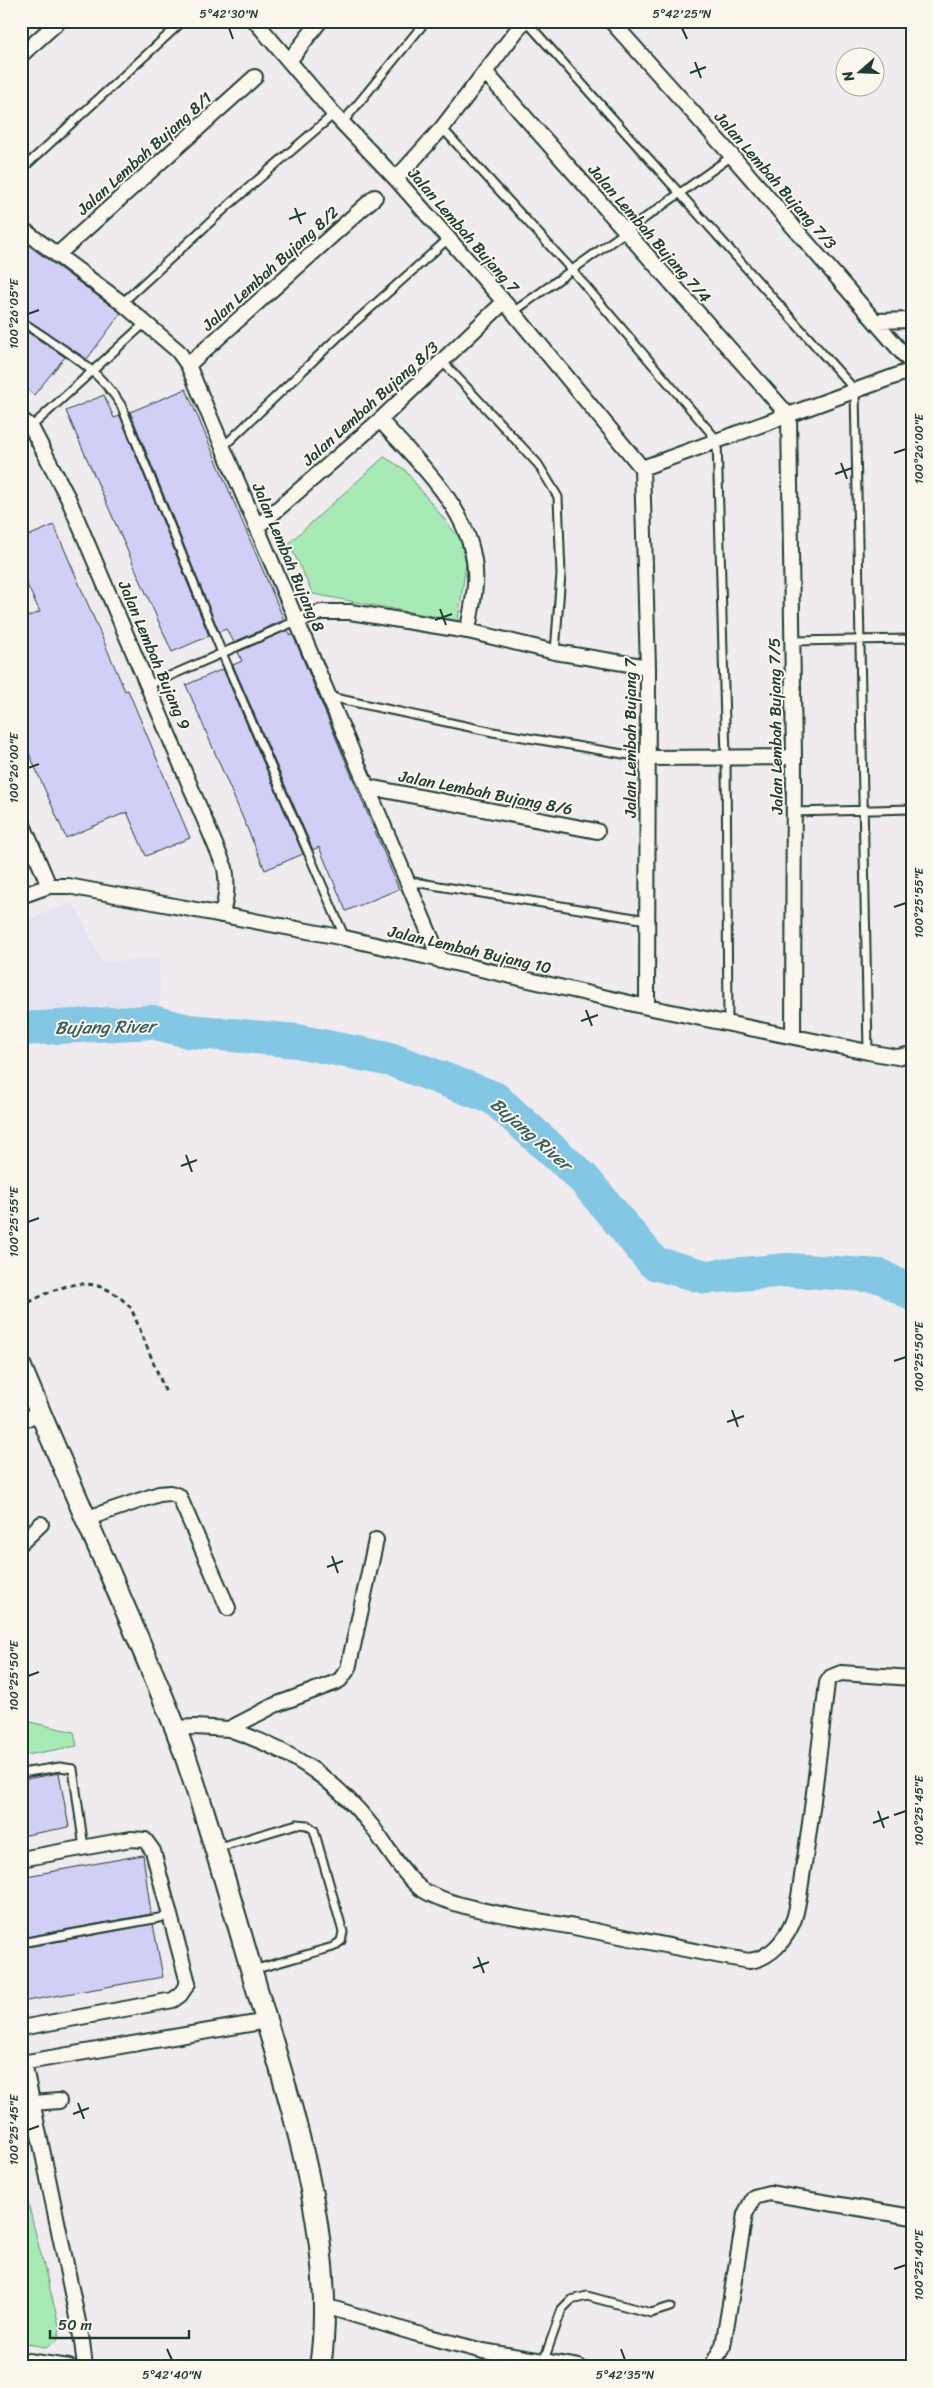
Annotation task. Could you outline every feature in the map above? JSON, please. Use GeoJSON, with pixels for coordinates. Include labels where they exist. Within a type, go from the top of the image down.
{"type":"FeatureCollection","features":[{"type":"Feature","properties":{"kind":"street"},"geometry":{"type":"LineString","coordinates":[[21,54],[59,21]]}},
{"type":"Feature","properties":{"kind":"street","name":"Jalan Lembah Bujang 7"},"geometry":{"type":"LineString","coordinates":[[254,21],[338,118],[396,179],[508,307],[642,468],[648,668],[647,1008]]}},
{"type":"Feature","properties":{"kind":"street"},"geometry":{"type":"LineString","coordinates":[[289,61],[320,21]]}},
{"type":"Feature","properties":{"kind":"street"},"geometry":{"type":"LineString","coordinates":[[396,179],[442,128],[525,21]]}},
{"type":"Feature","properties":{"kind":"street","name":"Jalan Lembah Bujang 7/3"},"geometry":{"type":"LineString","coordinates":[[611,21],[876,320],[912,364]]}},
{"type":"Feature","properties":{"kind":"street","name":"Jalan Lembah Bujang 7/4"},"geometry":{"type":"LineString","coordinates":[[486,72],[624,231],[789,416]]}},
{"type":"Feature","properties":{"kind":"street","name":"Jalan Lembah Bujang 8/1"},"geometry":{"type":"LineString","coordinates":[[57,255],[254,77]]}},
{"type":"Feature","properties":{"kind":"street","name":"Jalan Lembah Bujang 8/2"},"geometry":{"type":"LineString","coordinates":[[188,365],[375,197]]}},
{"type":"Feature","properties":{"kind":"street","name":"Jalan Lembah Bujang 8"},"geometry":{"type":"LineString","coordinates":[[21,228],[122,303],[178,350],[188,365],[441,961]]}},
{"type":"Feature","properties":{"kind":"street","name":"Jalan Lembah Bujang 8/3"},"geometry":{"type":"LineString","coordinates":[[257,528],[380,420],[442,361],[508,307]]}},
{"type":"Feature","properties":{"kind":"street"},"geometry":{"type":"LineString","coordinates":[[876,320],[912,320]]}},
{"type":"Feature","properties":{"kind":"street"},"geometry":{"type":"LineString","coordinates":[[642,468],[912,370]]}},
{"type":"Feature","properties":{"kind":"street","name":"Jalan Lembah Bujang 7/5"},"geometry":{"type":"LineString","coordinates":[[789,416],[794,757],[792,1036]]}},
{"type":"Feature","properties":{"kind":"street"},"geometry":{"type":"LineString","coordinates":[[380,420],[426,473],[462,519],[471,544],[475,584],[468,631]]}},
{"type":"Feature","properties":{"kind":"street","name":"Jalan Lembah Bujang 9"},"geometry":{"type":"LineString","coordinates":[[26,423],[68,498],[149,685],[225,868],[228,883],[222,915]]}},
{"type":"Feature","properties":{"kind":"street"},"geometry":{"type":"LineString","coordinates":[[296,621],[313,614],[332,610],[468,631],[555,652],[648,668]]}},
{"type":"Feature","properties":{"kind":"street"},"geometry":{"type":"LineString","coordinates":[[647,758],[794,757]]}},
{"type":"Feature","properties":{"kind":"street","name":"Jalan Lembah Bujang 8/6"},"geometry":{"type":"LineString","coordinates":[[368,787],[597,831]]}},
{"type":"Feature","properties":{"kind":"street"},"geometry":{"type":"LineString","coordinates":[[21,820],[49,886]]}},
{"type":"Feature","properties":{"kind":"street","name":"Jalan Lembah Bujang 10"},"geometry":{"type":"LineString","coordinates":[[21,896],[49,886],[68,886],[345,938],[647,1008],[728,1022],[868,1052],[897,1057],[912,1054]]}},
{"type":"Feature","properties":{"kind":"street"},"geometry":{"type":"LineString","coordinates":[[21,1367],[176,1728],[216,1848],[284,2080],[311,2196],[323,2268],[325,2306],[320,2367]]}},
{"type":"Feature","properties":{"kind":"street"},"geometry":{"type":"LineString","coordinates":[[21,1421],[40,1413]]}},
{"type":"Feature","properties":{"kind":"street"},"geometry":{"type":"LineString","coordinates":[[85,1519],[159,1494],[170,1493],[179,1496],[228,1608]]}},
{"type":"Feature","properties":{"kind":"street"},"geometry":{"type":"LineString","coordinates":[[21,1543],[41,1524]]}},
{"type":"Feature","properties":{"kind":"street"},"geometry":{"type":"LineString","coordinates":[[229,1729],[275,1705],[334,1683],[345,1675],[348,1669],[376,1540]]}},
{"type":"Feature","properties":{"kind":"street"},"geometry":{"type":"LineString","coordinates":[[176,1728],[229,1729],[264,1741],[304,1762],[352,1801],[419,1887],[438,1898],[512,1915],[749,1960],[761,1959],[771,1952],[787,1932],[794,1919],[808,1836],[827,1683],[831,1677],[841,1673],[912,1678]]}},
{"type":"Feature","properties":{"kind":"street"},"geometry":{"type":"LineString","coordinates":[[21,1859],[131,1839],[145,1840],[153,1851],[188,1976],[188,1983],[180,1995],[173,2000],[21,2028]]}},
{"type":"Feature","properties":{"kind":"street"},"geometry":{"type":"LineString","coordinates":[[85,2367],[82,2342],[33,2103],[23,2063],[267,2021]]}},
{"type":"Feature","properties":{"kind":"street"},"geometry":{"type":"LineString","coordinates":[[33,2103],[59,2101]]}},
{"type":"Feature","properties":{"kind":"street"},"geometry":{"type":"LineString","coordinates":[[711,2367],[723,2346],[745,2214],[754,2197],[769,2193],[912,2217]]}},
{"type":"Feature","properties":{"kind":"street"},"geometry":{"type":"LineString","coordinates":[[325,2306],[414,2333],[483,2351],[579,2367]]}},
{"type":"Feature","properties":{"kind":"street"},"geometry":{"type":"LineString","coordinates":[[21,2360],[69,2367]]}},
{"type":"Feature","properties":{"kind":"lane"},"geometry":{"type":"LineString","coordinates":[[21,170],[183,21]]}},
{"type":"Feature","properties":{"kind":"lane"},"geometry":{"type":"LineString","coordinates":[[122,303],[232,204],[338,118],[426,21]]}},
{"type":"Feature","properties":{"kind":"lane"},"geometry":{"type":"LineString","coordinates":[[525,21],[855,390],[868,1052]]}},
{"type":"Feature","properties":{"kind":"lane"},"geometry":{"type":"LineString","coordinates":[[442,128],[571,270],[717,440],[726,758],[728,1022]]}},
{"type":"Feature","properties":{"kind":"lane"},"geometry":{"type":"LineString","coordinates":[[508,307],[571,270],[732,156]]}},
{"type":"Feature","properties":{"kind":"lane"},"geometry":{"type":"LineString","coordinates":[[224,446],[337,338],[448,239]]}},
{"type":"Feature","properties":{"kind":"lane"},"geometry":{"type":"LineString","coordinates":[[21,321],[92,370],[111,390],[120,405],[222,653],[345,938]]}},
{"type":"Feature","properties":{"kind":"lane"},"geometry":{"type":"LineString","coordinates":[[26,423],[92,370],[145,323]]}},
{"type":"Feature","properties":{"kind":"lane"},"geometry":{"type":"LineString","coordinates":[[442,361],[538,464],[558,497],[561,574],[555,652]]}},
{"type":"Feature","properties":{"kind":"lane"},"geometry":{"type":"LineString","coordinates":[[149,685],[296,621]]}},
{"type":"Feature","properties":{"kind":"lane"},"geometry":{"type":"LineString","coordinates":[[792,641],[912,639]]}},
{"type":"Feature","properties":{"kind":"lane"},"geometry":{"type":"LineString","coordinates":[[329,697],[493,732],[647,758]]}},
{"type":"Feature","properties":{"kind":"lane"},"geometry":{"type":"LineString","coordinates":[[794,812],[912,809]]}},
{"type":"Feature","properties":{"kind":"lane"},"geometry":{"type":"LineString","coordinates":[[407,881],[647,920]]}},
{"type":"Feature","properties":{"kind":"lane"},"geometry":{"type":"LineString","coordinates":[[21,1773],[60,1767],[73,1769],[84,1848]]}},
{"type":"Feature","properties":{"kind":"lane"},"geometry":{"type":"LineString","coordinates":[[216,1848],[297,1824],[307,1825],[314,1830],[343,1932],[341,1941],[333,1947],[252,1970]]}},
{"type":"Feature","properties":{"kind":"lane"},"geometry":{"type":"LineString","coordinates":[[21,1943],[170,1916]]}},
{"type":"Feature","properties":{"kind":"lane"},"geometry":{"type":"LineString","coordinates":[[544,2360],[562,2309],[571,2300],[587,2296],[651,2314],[670,2307]]}},
{"type":"Feature","properties":{"kind":"path"},"geometry":{"type":"LineString","coordinates":[[21,1307],[54,1290],[85,1282],[122,1298],[131,1308],[166,1393]]}},
{"type":"Feature","properties":{"kind":"shaded area"},"geometry":{"type":"Polygon","coordinates":[[[74,903],[102,962],[159,958],[160,1009],[21,1022],[21,921],[74,903]]]}},
{"type":"Feature","properties":{"kind":"green space"},"geometry":{"type":"Polygon","coordinates":[[[384,457],[404,469],[468,549],[458,621],[313,594],[289,543],[384,457]]]}},
{"type":"Feature","properties":{"kind":"green space"},"geometry":{"type":"Polygon","coordinates":[[[21,1720],[74,1732],[77,1746],[21,1756],[21,1720]]]}},
{"type":"Feature","properties":{"kind":"green space"},"geometry":{"type":"Polygon","coordinates":[[[21,2176],[60,2329],[57,2341],[46,2347],[21,2343],[21,2176]]]}},
{"type":"Feature","properties":{"kind":"building"},"geometry":{"type":"Polygon","coordinates":[[[21,240],[121,313],[87,359],[21,316],[21,240]]]}},
{"type":"Feature","properties":{"kind":"building"},"geometry":{"type":"Polygon","coordinates":[[[21,328],[65,357],[34,395],[21,384],[21,328]]]}},
{"type":"Feature","properties":{"kind":"building"},"geometry":{"type":"Polygon","coordinates":[[[186,389],[284,620],[234,642],[226,629],[219,632],[130,412],[186,389]]]}},
{"type":"Feature","properties":{"kind":"building"},"geometry":{"type":"Polygon","coordinates":[[[104,395],[114,418],[120,416],[209,636],[172,652],[66,411],[104,395]]]}},
{"type":"Feature","properties":{"kind":"building"},"geometry":{"type":"Polygon","coordinates":[[[54,525],[125,691],[128,690],[190,838],[146,856],[127,812],[66,838],[21,735],[21,619],[40,612],[21,572],[21,539],[54,525]]]}},
{"type":"Feature","properties":{"kind":"building"},"geometry":{"type":"Polygon","coordinates":[[[288,630],[291,636],[293,635],[399,889],[346,911],[319,847],[313,850],[233,665],[242,661],[238,652],[288,630]]]}},
{"type":"Feature","properties":{"kind":"building"},"geometry":{"type":"Polygon","coordinates":[[[223,669],[303,854],[265,870],[186,685],[223,669]]]}},
{"type":"Feature","properties":{"kind":"building"},"geometry":{"type":"Polygon","coordinates":[[[59,1773],[69,1827],[21,1836],[21,1780],[59,1773]]]}},
{"type":"Feature","properties":{"kind":"building"},"geometry":{"type":"Polygon","coordinates":[[[143,1855],[151,1914],[21,1938],[21,1877],[143,1855]]]}},
{"type":"Feature","properties":{"kind":"building"},"geometry":{"type":"Polygon","coordinates":[[[153,1924],[163,1977],[21,2002],[21,1948],[153,1924]]]}},
{"type":"Feature","properties":{"kind":"waterway","name":"Bujang River"},"geometry":{"type":"LineString","coordinates":[[21,1029],[152,1022],[188,1031],[297,1041],[392,1060],[494,1098],[583,1178],[654,1263],[706,1277],[788,1270],[881,1276],[912,1294]]}}]}
